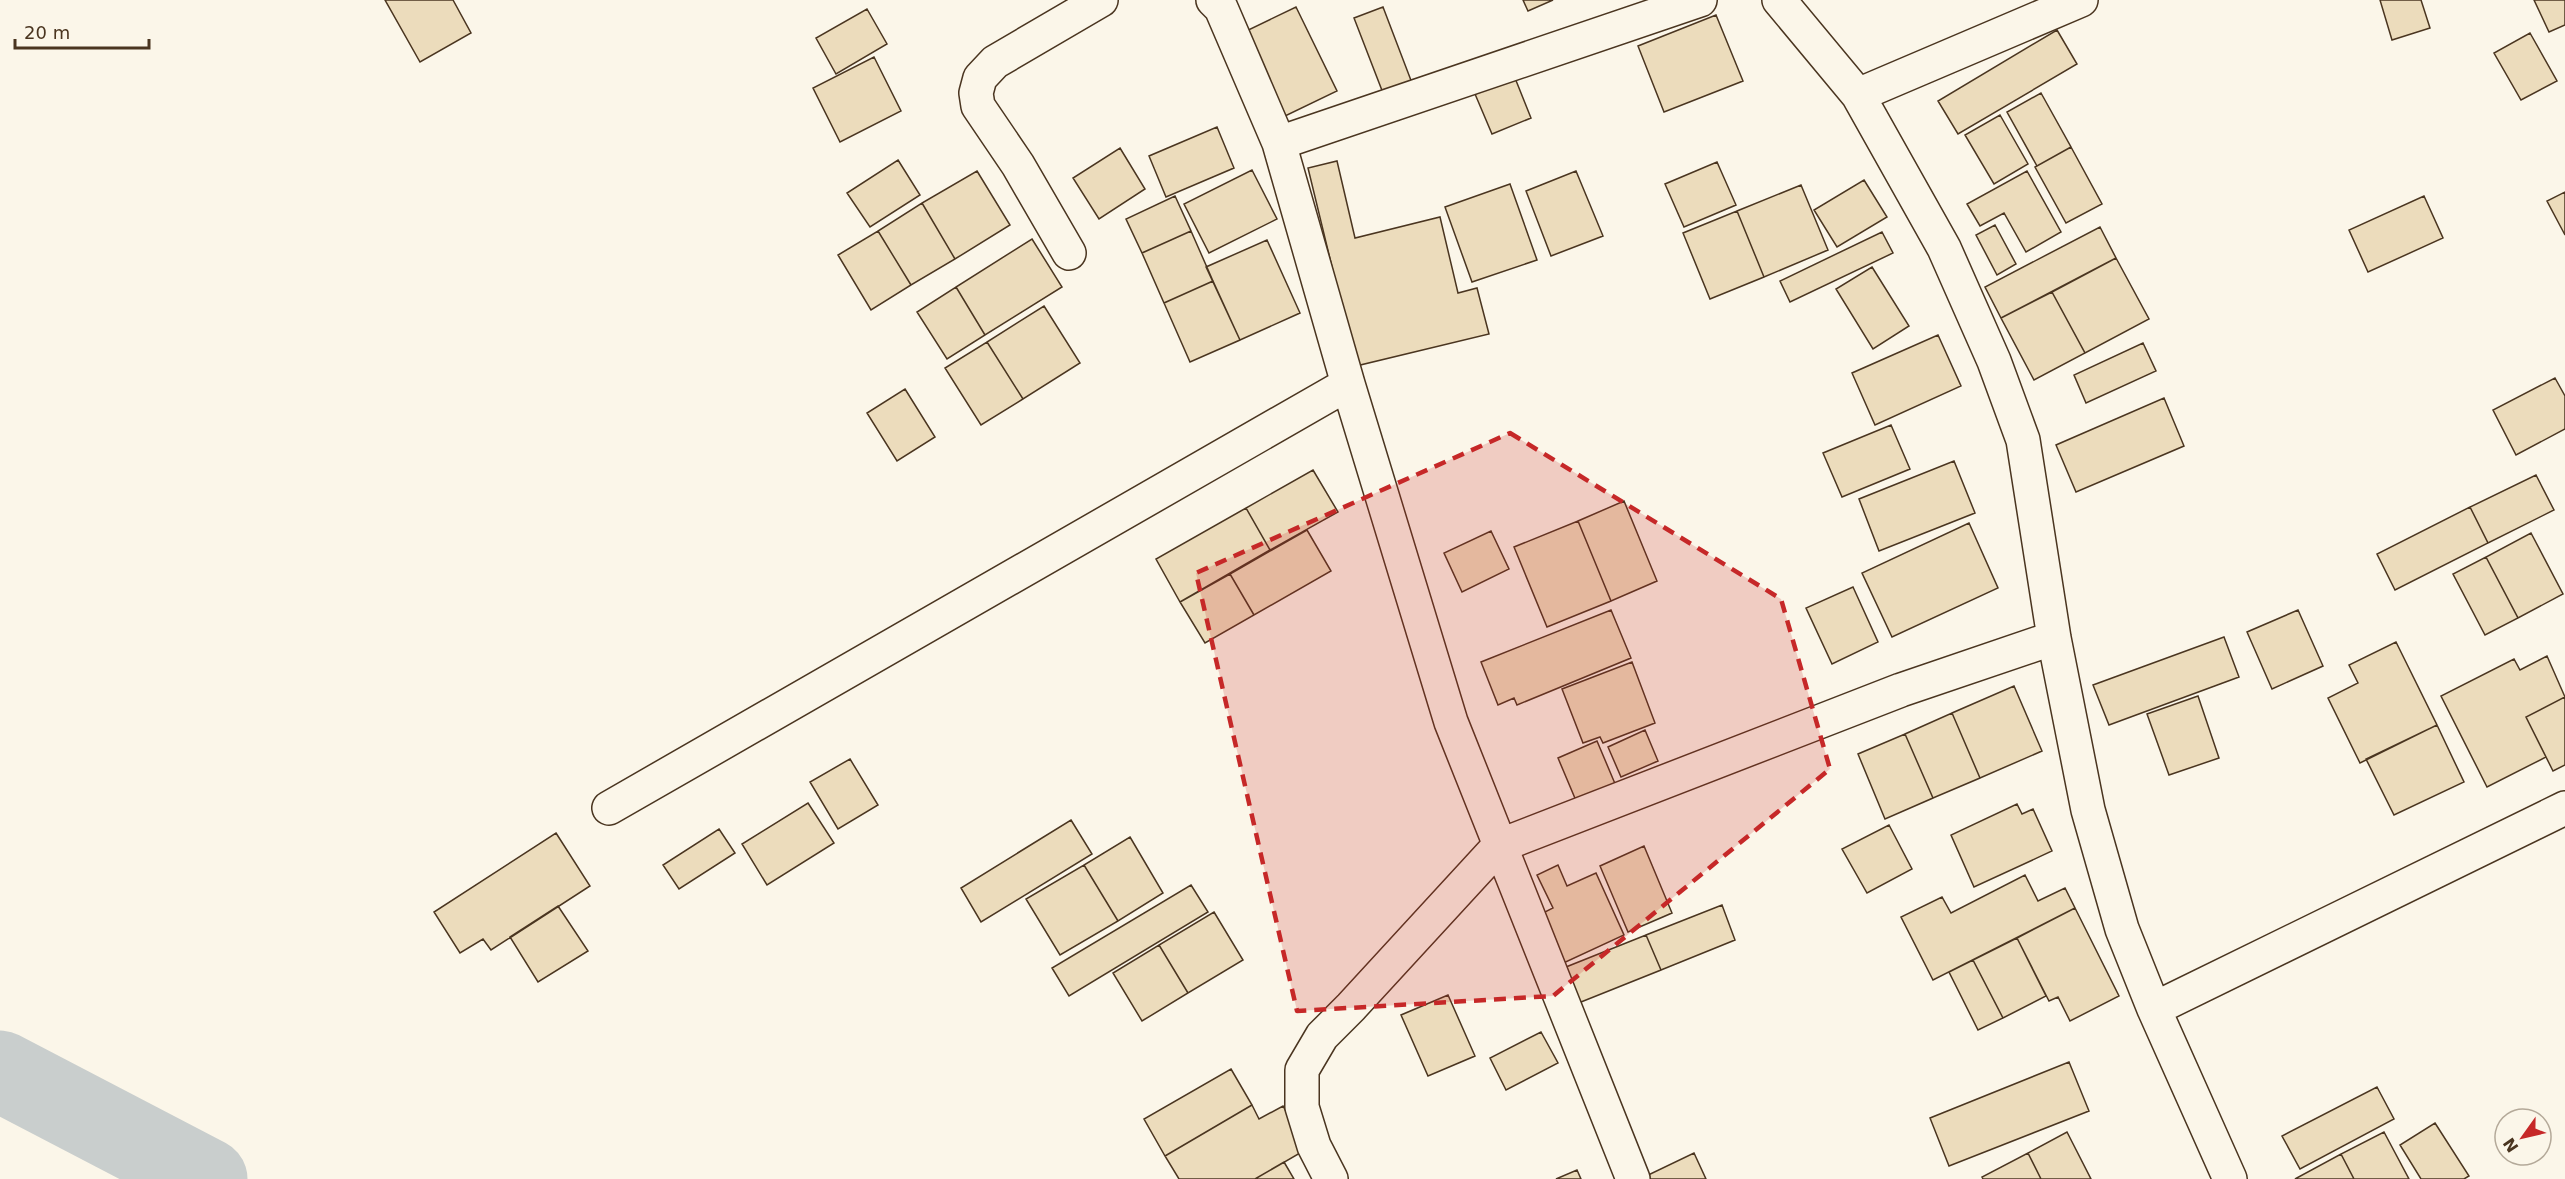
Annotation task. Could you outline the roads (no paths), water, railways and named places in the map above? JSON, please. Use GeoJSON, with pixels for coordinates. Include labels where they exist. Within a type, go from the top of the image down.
{"type":"FeatureCollection","features":[{"type":"Feature","properties":{"kind":"street"},"geometry":{"type":"LineString","coordinates":[[1069,252],[1018,165],[978,106],[976,93],[980,78],[995,62],[1101,0]]}},
{"type":"Feature","properties":{"kind":"street"},"geometry":{"type":"LineString","coordinates":[[1214,0],[1221,8],[1279,143],[1348,384],[1451,722],[1633,1179]]}},
{"type":"Feature","properties":{"kind":"street"},"geometry":{"type":"LineString","coordinates":[[1279,143],[1700,0]]}},
{"type":"Feature","properties":{"kind":"street"},"geometry":{"type":"LineString","coordinates":[[1779,0],[1858,95],[1944,248],[1994,361],[2023,440],[2054,638],[2088,810],[2122,929],[2154,1009],[2230,1179]]}},
{"type":"Feature","properties":{"kind":"street"},"geometry":{"type":"LineString","coordinates":[[1858,95],[2081,0]]}},
{"type":"Feature","properties":{"kind":"street"},"geometry":{"type":"LineString","coordinates":[[609,808],[1348,384]]}},
{"type":"Feature","properties":{"kind":"street"},"geometry":{"type":"LineString","coordinates":[[1331,1179],[1314,1146],[1302,1107],[1302,1070],[1322,1036],[1499,846],[1902,690],[2054,638]]}},
{"type":"Feature","properties":{"kind":"street"},"geometry":{"type":"LineString","coordinates":[[2154,1009],[2565,808]]}},
{"type":"Feature","properties":{"kind":"waterway"},"geometry":{"type":"LineString","coordinates":[[0,1071],[207,1179]]}}]}
